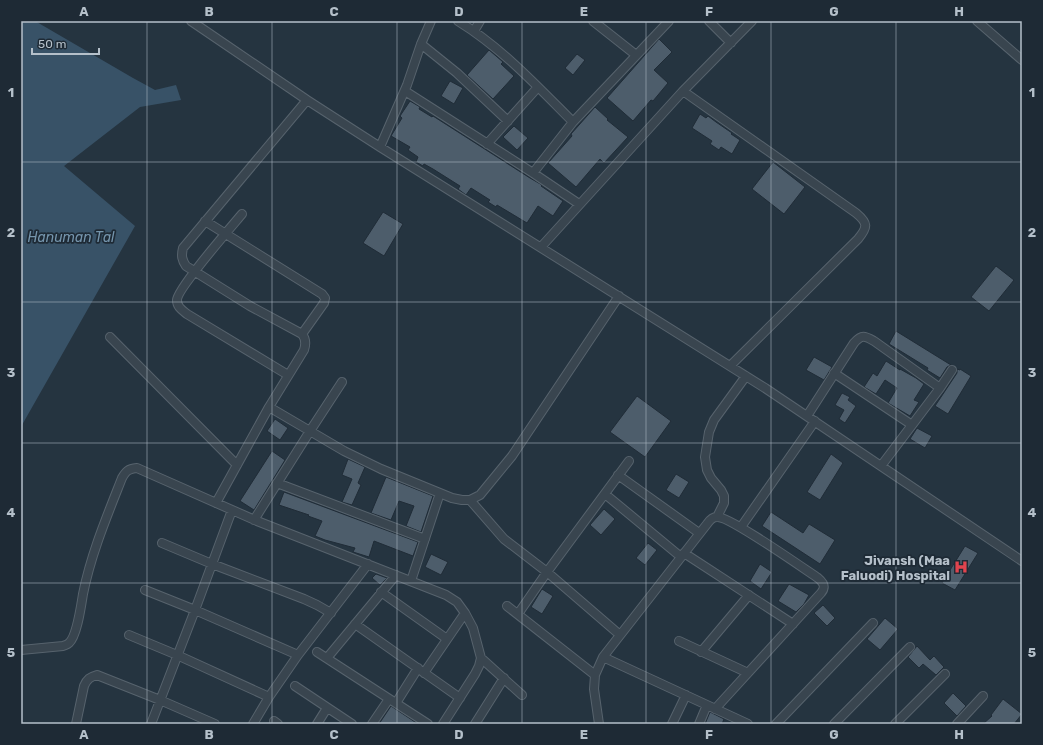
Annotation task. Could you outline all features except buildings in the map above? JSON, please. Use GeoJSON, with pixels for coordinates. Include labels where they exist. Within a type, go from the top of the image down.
{"type":"FeatureCollection","features":[{"type":"Feature","properties":{"kind":"street"},"geometry":{"type":"LineString","coordinates":[[191,21],[307,100],[380,147],[746,376],[1022,561]]}},
{"type":"Feature","properties":{"kind":"street"},"geometry":{"type":"LineString","coordinates":[[380,147],[405,90],[421,44],[431,21]]}},
{"type":"Feature","properties":{"kind":"street"},"geometry":{"type":"LineString","coordinates":[[458,21],[500,51],[573,122]]}},
{"type":"Feature","properties":{"kind":"street"},"geometry":{"type":"LineString","coordinates":[[474,31],[480,21]]}},
{"type":"Feature","properties":{"kind":"street"},"geometry":{"type":"LineString","coordinates":[[592,21],[636,55]]}},
{"type":"Feature","properties":{"kind":"street"},"geometry":{"type":"LineString","coordinates":[[533,173],[573,122],[669,21]]}},
{"type":"Feature","properties":{"kind":"street"},"geometry":{"type":"LineString","coordinates":[[709,21],[731,43]]}},
{"type":"Feature","properties":{"kind":"street"},"geometry":{"type":"LineString","coordinates":[[541,247],[683,91],[752,21]]}},
{"type":"Feature","properties":{"kind":"street"},"geometry":{"type":"LineString","coordinates":[[977,21],[1022,60]]}},
{"type":"Feature","properties":{"kind":"street"},"geometry":{"type":"LineString","coordinates":[[421,44],[457,73],[508,121]]}},
{"type":"Feature","properties":{"kind":"street"},"geometry":{"type":"LineString","coordinates":[[487,144],[538,87]]}},
{"type":"Feature","properties":{"kind":"street"},"geometry":{"type":"LineString","coordinates":[[405,90],[580,204]]}},
{"type":"Feature","properties":{"kind":"street"},"geometry":{"type":"LineString","coordinates":[[683,91],[856,213],[863,219],[865,224],[865,230],[858,239],[730,366]]}},
{"type":"Feature","properties":{"kind":"street"},"geometry":{"type":"LineString","coordinates":[[216,503],[269,407],[306,345],[305,338],[302,334],[250,306],[186,266],[181,254],[183,248],[307,100]]}},
{"type":"Feature","properties":{"kind":"street"},"geometry":{"type":"LineString","coordinates":[[242,214],[225,233],[195,272],[178,295],[177,301],[180,308],[187,314],[288,376]]}},
{"type":"Feature","properties":{"kind":"street"},"geometry":{"type":"LineString","coordinates":[[206,221],[322,294],[325,298],[324,303],[302,334]]}},
{"type":"Feature","properties":{"kind":"street"},"geometry":{"type":"LineString","coordinates":[[269,407],[344,451],[381,469],[452,498],[470,500],[480,494],[512,456],[620,296]]}},
{"type":"Feature","properties":{"kind":"street"},"geometry":{"type":"LineString","coordinates":[[110,337],[237,464]]}},
{"type":"Feature","properties":{"kind":"street"},"geometry":{"type":"LineString","coordinates":[[807,416],[854,343],[861,337],[866,337],[874,341],[940,388]]}},
{"type":"Feature","properties":{"kind":"street"},"geometry":{"type":"LineString","coordinates":[[881,466],[952,370]]}},
{"type":"Feature","properties":{"kind":"street"},"geometry":{"type":"LineString","coordinates":[[834,374],[912,425]]}},
{"type":"Feature","properties":{"kind":"street"},"geometry":{"type":"LineString","coordinates":[[598,724],[594,688],[595,675],[603,657],[707,524],[717,516],[724,503],[722,490],[711,478],[707,470],[705,457],[709,432],[714,420],[746,376]]}},
{"type":"Feature","properties":{"kind":"street"},"geometry":{"type":"LineString","coordinates":[[254,520],[342,382]]}},
{"type":"Feature","properties":{"kind":"street"},"geometry":{"type":"LineString","coordinates":[[741,527],[815,421]]}},
{"type":"Feature","properties":{"kind":"street"},"geometry":{"type":"LineString","coordinates":[[518,614],[629,460]]}},
{"type":"Feature","properties":{"kind":"street"},"geometry":{"type":"LineString","coordinates":[[21,650],[63,646],[69,643],[74,635],[86,578],[94,552],[122,478],[125,471],[130,468],[137,468],[254,520],[446,595],[457,602],[466,613],[473,628],[481,658],[480,666],[442,724]]}},
{"type":"Feature","properties":{"kind":"street"},"geometry":{"type":"LineString","coordinates":[[618,475],[699,534]]}},
{"type":"Feature","properties":{"kind":"street"},"geometry":{"type":"LineString","coordinates":[[277,483],[425,539]]}},
{"type":"Feature","properties":{"kind":"street"},"geometry":{"type":"LineString","coordinates":[[411,581],[440,493]]}},
{"type":"Feature","properties":{"kind":"street"},"geometry":{"type":"LineString","coordinates":[[604,494],[682,555],[749,595],[793,624]]}},
{"type":"Feature","properties":{"kind":"street"},"geometry":{"type":"LineString","coordinates":[[470,500],[504,539],[547,572],[620,635]]}},
{"type":"Feature","properties":{"kind":"street"},"geometry":{"type":"LineString","coordinates":[[151,724],[232,510]]}},
{"type":"Feature","properties":{"kind":"street"},"geometry":{"type":"LineString","coordinates":[[715,709],[824,590],[823,582],[811,573],[741,527],[717,516]]}},
{"type":"Feature","properties":{"kind":"street"},"geometry":{"type":"LineString","coordinates":[[162,543],[304,599],[331,613]]}},
{"type":"Feature","properties":{"kind":"street"},"geometry":{"type":"LineString","coordinates":[[253,724],[269,697],[298,655],[368,564]]}},
{"type":"Feature","properties":{"kind":"street"},"geometry":{"type":"LineString","coordinates":[[327,658],[396,575]]}},
{"type":"Feature","properties":{"kind":"street"},"geometry":{"type":"LineString","coordinates":[[145,590],[298,655]]}},
{"type":"Feature","properties":{"kind":"street"},"geometry":{"type":"LineString","coordinates":[[381,592],[447,639]]}},
{"type":"Feature","properties":{"kind":"street"},"geometry":{"type":"LineString","coordinates":[[701,652],[749,595]]}},
{"type":"Feature","properties":{"kind":"street"},"geometry":{"type":"LineString","coordinates":[[507,606],[595,675]]}},
{"type":"Feature","properties":{"kind":"street"},"geometry":{"type":"LineString","coordinates":[[372,724],[421,671],[466,613]]}},
{"type":"Feature","properties":{"kind":"street"},"geometry":{"type":"LineString","coordinates":[[776,724],[873,622]]}},
{"type":"Feature","properties":{"kind":"street"},"geometry":{"type":"LineString","coordinates":[[355,624],[460,698]]}},
{"type":"Feature","properties":{"kind":"street"},"geometry":{"type":"LineString","coordinates":[[129,634],[269,697]]}},
{"type":"Feature","properties":{"kind":"street"},"geometry":{"type":"LineString","coordinates":[[679,642],[748,673]]}},
{"type":"Feature","properties":{"kind":"street"},"geometry":{"type":"LineString","coordinates":[[834,724],[910,647]]}},
{"type":"Feature","properties":{"kind":"street"},"geometry":{"type":"LineString","coordinates":[[317,652],[428,724]]}},
{"type":"Feature","properties":{"kind":"street"},"geometry":{"type":"LineString","coordinates":[[603,657],[748,724]]}},
{"type":"Feature","properties":{"kind":"street"},"geometry":{"type":"LineString","coordinates":[[481,658],[522,695]]}},
{"type":"Feature","properties":{"kind":"street"},"geometry":{"type":"LineString","coordinates":[[895,724],[945,674]]}},
{"type":"Feature","properties":{"kind":"street"},"geometry":{"type":"LineString","coordinates":[[79,723],[84,686],[86,681],[97,675],[215,724]]}},
{"type":"Feature","properties":{"kind":"street"},"geometry":{"type":"LineString","coordinates":[[475,724],[504,678]]}},
{"type":"Feature","properties":{"kind":"street"},"geometry":{"type":"LineString","coordinates":[[295,686],[352,724]]}},
{"type":"Feature","properties":{"kind":"street"},"geometry":{"type":"LineString","coordinates":[[672,724],[686,695]]}},
{"type":"Feature","properties":{"kind":"street"},"geometry":{"type":"LineString","coordinates":[[957,724],[983,696]]}},
{"type":"Feature","properties":{"kind":"street"},"geometry":{"type":"LineString","coordinates":[[699,724],[707,705]]}},
{"type":"Feature","properties":{"kind":"street"},"geometry":{"type":"LineString","coordinates":[[317,724],[327,708]]}},
{"type":"Feature","properties":{"kind":"water","name":"Hanuman Tal"},"geometry":{"type":"Polygon","coordinates":[[[21,21],[35,21],[155,90],[176,85],[181,100],[140,107],[64,166],[135,226],[22,425],[21,21]]]}},
{"type":"Feature","properties":{"kind":"place","name":"Jivansh (Maa Faluodi) Hospital"},"geometry":{"type":"Point","coordinates":[961,567]}}]}
